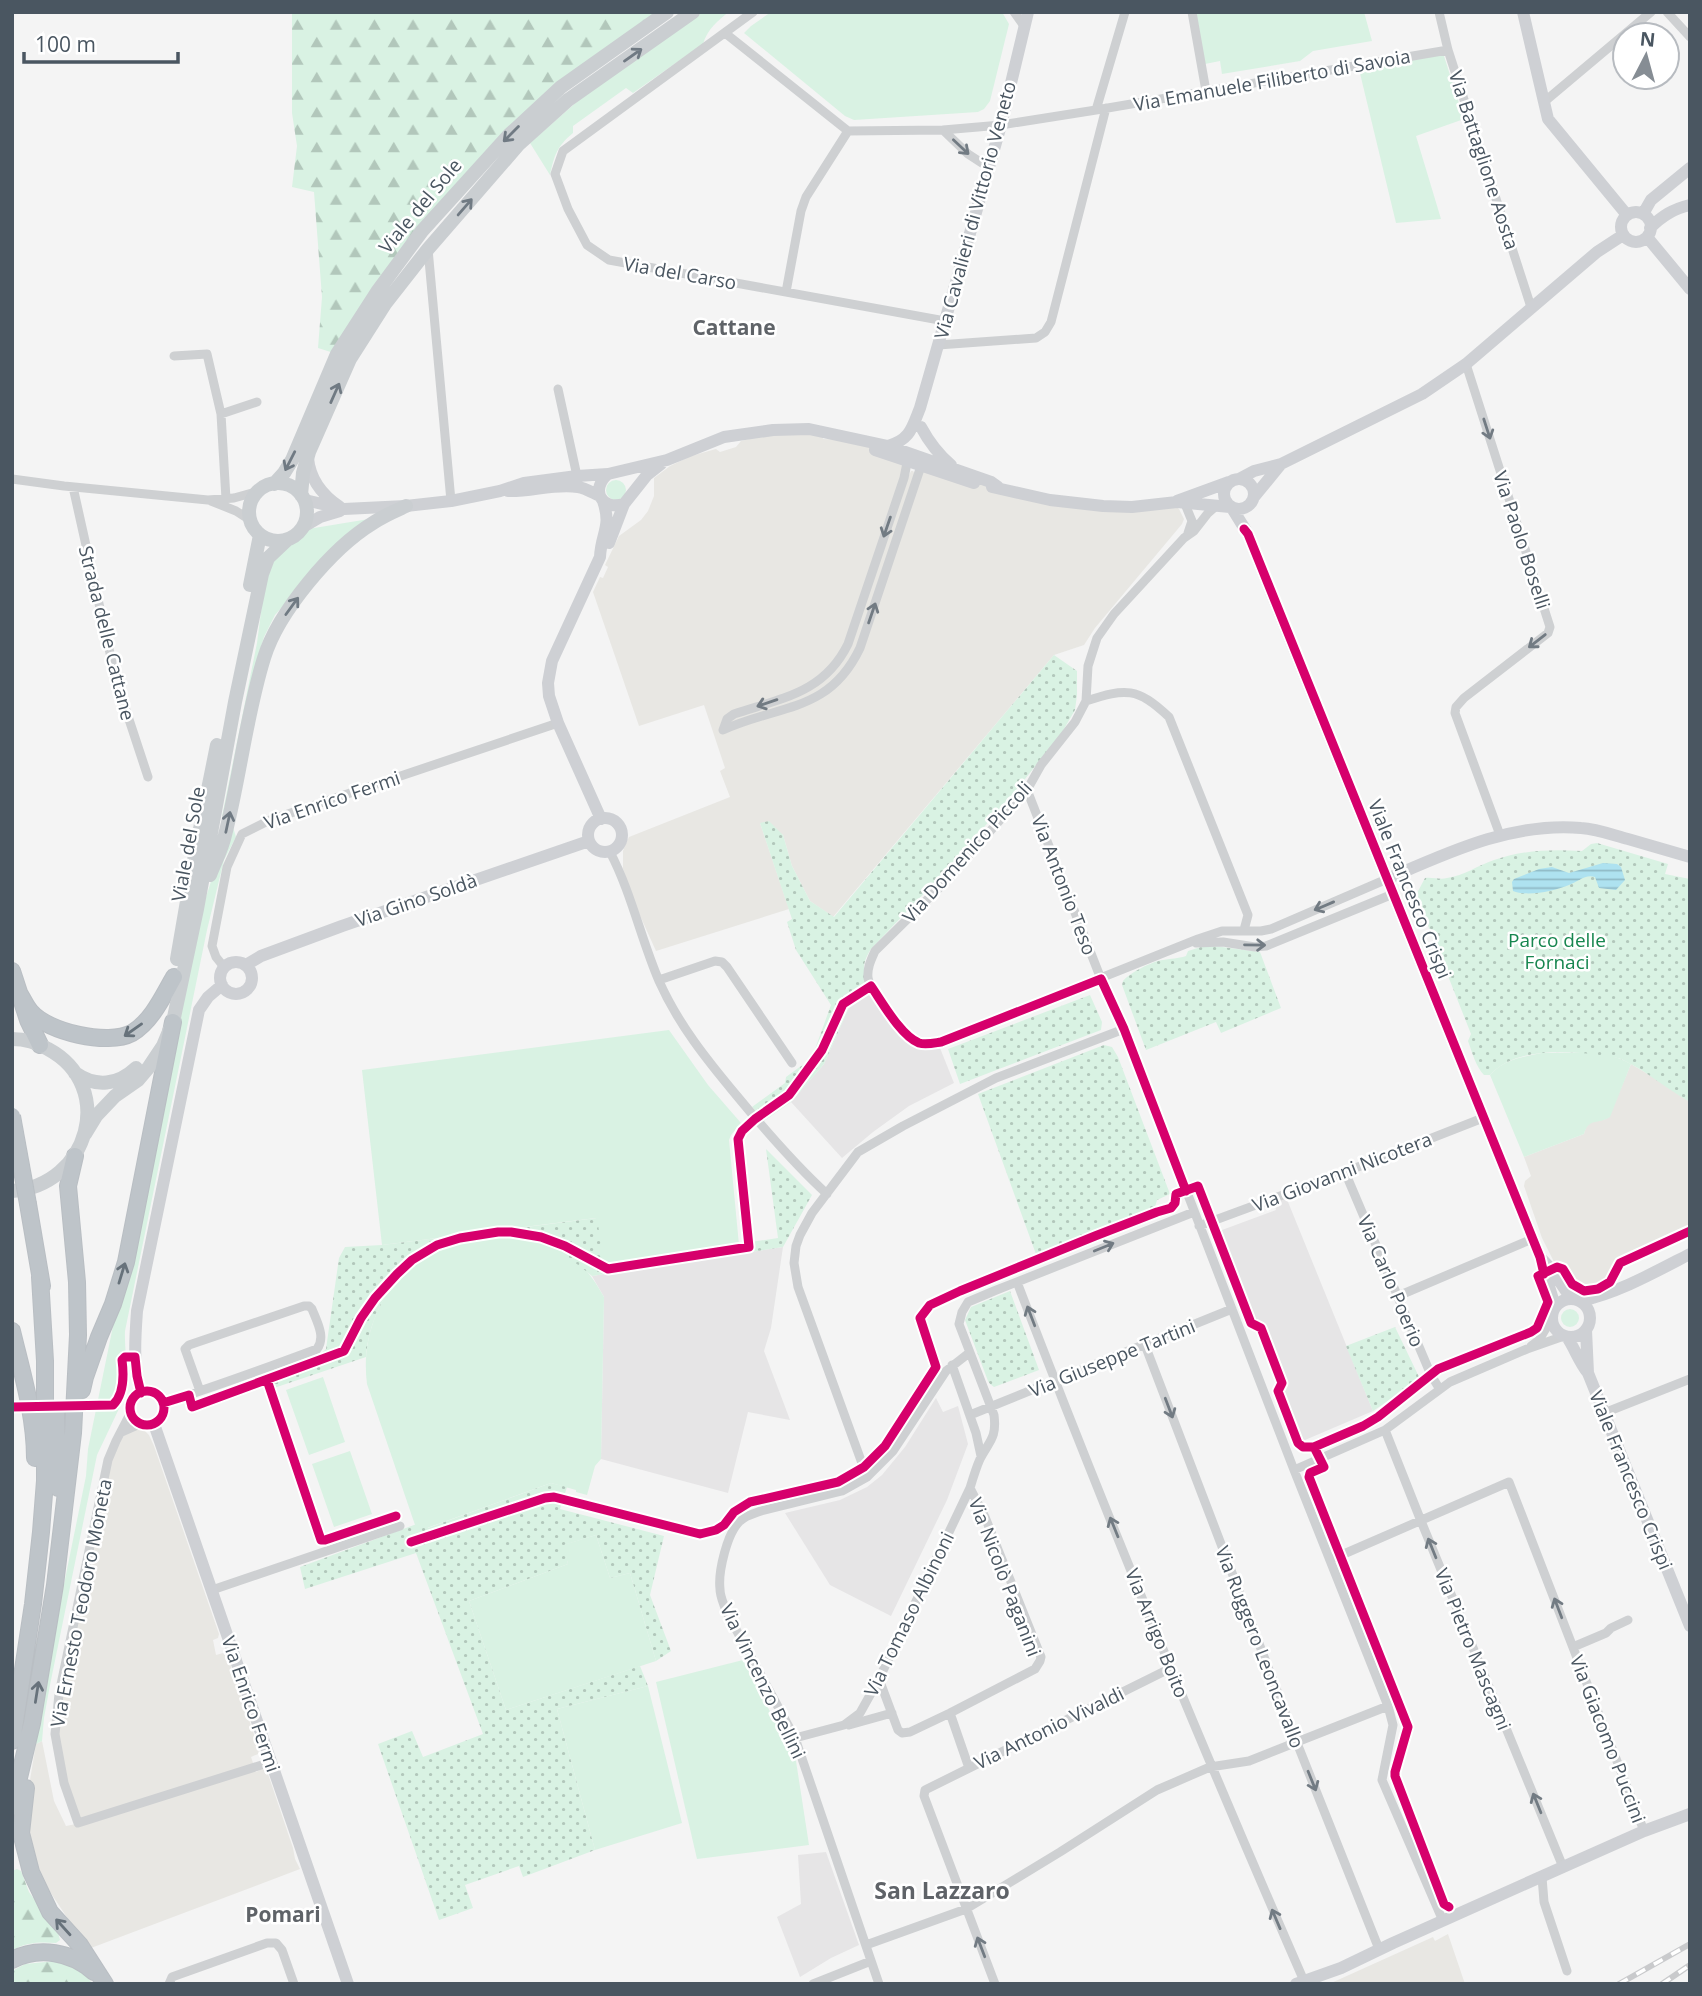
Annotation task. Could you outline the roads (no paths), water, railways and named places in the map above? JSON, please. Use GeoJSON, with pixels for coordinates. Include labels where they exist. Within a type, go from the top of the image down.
{"type":"FeatureCollection","features":[{"type":"Feature","properties":{"kind":"highway"},"geometry":{"type":"LineString","coordinates":[[12,971],[28,1020],[40,1045]]}},
{"type":"Feature","properties":{"kind":"highway"},"geometry":{"type":"LineString","coordinates":[[19,993],[31,1012],[42,1021],[70,1033],[99,1039],[117,1039],[134,1032],[154,1011],[174,977]]}},
{"type":"Feature","properties":{"kind":"highway"},"geometry":{"type":"LineString","coordinates":[[73,1433],[85,1377],[126,1262],[173,1022]]}},
{"type":"Feature","properties":{"kind":"highway"},"geometry":{"type":"LineString","coordinates":[[12,1116],[52,1358],[58,1444],[55,1585]]}},
{"type":"Feature","properties":{"kind":"highway"},"geometry":{"type":"LineString","coordinates":[[75,1156],[68,1186],[77,1282],[78,1335],[73,1433],[55,1585],[32,1723],[20,1833],[31,1872],[50,1912],[80,1945],[105,1983]]}},
{"type":"Feature","properties":{"kind":"highway"},"geometry":{"type":"LineString","coordinates":[[12,1741],[41,1532],[46,1428],[40,1276]]}},
{"type":"Feature","properties":{"kind":"highway"},"geometry":{"type":"LineString","coordinates":[[12,1331],[35,1437],[33,1604]]}},
{"type":"Feature","properties":{"kind":"highway"},"geometry":{"type":"LineString","coordinates":[[12,1807],[32,1723]]}},
{"type":"Feature","properties":{"kind":"highway"},"geometry":{"type":"LineString","coordinates":[[12,1960],[22,1955],[43,1952],[68,1955],[84,1963],[105,1983]]}},
{"type":"Feature","properties":{"kind":"main road","name":"Viale del Sole"},"geometry":{"type":"LineString","coordinates":[[274,484],[292,460],[337,354],[377,292],[422,231],[509,135],[561,87],[667,12]]}},
{"type":"Feature","properties":{"kind":"main road","name":"Viale del Sole"},"geometry":{"type":"LineString","coordinates":[[308,455],[350,359],[385,304],[428,249],[519,144],[568,100],[693,12]]}},
{"type":"Feature","properties":{"kind":"main road"},"geometry":{"type":"LineString","coordinates":[[303,527],[307,519],[307,509],[303,498],[303,473],[308,455]]}},
{"type":"Feature","properties":{"kind":"main road"},"geometry":{"type":"LineString","coordinates":[[287,540],[270,540],[260,535],[250,520],[251,501],[259,491],[274,484],[292,487],[303,498]]}},
{"type":"Feature","properties":{"kind":"main road"},"geometry":{"type":"LineString","coordinates":[[197,909],[225,838],[261,670],[273,635],[291,605],[335,552],[372,523],[406,506]]}},
{"type":"Feature","properties":{"kind":"main road","name":"Viale del Sole"},"geometry":{"type":"LineString","coordinates":[[12,1191],[26,1190],[45,1183],[62,1172],[75,1156],[96,1116],[138,1080],[163,1046],[173,1022],[197,909],[235,702],[262,574],[268,558],[303,527]]}},
{"type":"Feature","properties":{"kind":"main road","name":"Viale del Sole"},"geometry":{"type":"LineString","coordinates":[[75,1073],[93,1082],[107,1083],[128,1076],[150,1053],[160,1031],[174,977],[196,849],[260,535]]}},
{"type":"Feature","properties":{"kind":"main road","name":"Viale del Sole"},"geometry":{"type":"LineString","coordinates":[[12,1039],[40,1045],[54,1052],[75,1073],[86,1102],[85,1134]]}},
{"type":"Feature","properties":{"kind":"street","name":"Via del Carso"},"geometry":{"type":"LineString","coordinates":[[753,12],[563,151],[555,174],[568,209],[587,245],[609,260],[945,321]]}},
{"type":"Feature","properties":{"kind":"street"},"geometry":{"type":"LineString","coordinates":[[1014,12],[1024,26]]}},
{"type":"Feature","properties":{"kind":"street","name":"Via Cavalieri di Vittorio Veneto"},"geometry":{"type":"LineString","coordinates":[[888,446],[903,441],[909,434],[920,408],[1001,125],[1028,12]]}},
{"type":"Feature","properties":{"kind":"street"},"geometry":{"type":"LineString","coordinates":[[1096,110],[1125,12]]}},
{"type":"Feature","properties":{"kind":"street"},"geometry":{"type":"LineString","coordinates":[[1192,12],[1206,91]]}},
{"type":"Feature","properties":{"kind":"street","name":"Via Battaglione Aosta"},"geometry":{"type":"LineString","coordinates":[[1439,12],[1448,50],[1531,307]]}},
{"type":"Feature","properties":{"kind":"street"},"geometry":{"type":"LineString","coordinates":[[1523,12],[1548,119],[1627,215]]}},
{"type":"Feature","properties":{"kind":"street"},"geometry":{"type":"LineString","coordinates":[[1544,102],[1651,12]]}},
{"type":"Feature","properties":{"kind":"street"},"geometry":{"type":"LineString","coordinates":[[1667,12],[1690,37]]}},
{"type":"Feature","properties":{"kind":"street"},"geometry":{"type":"LineString","coordinates":[[725,33],[848,131],[806,197],[786,292]]}},
{"type":"Feature","properties":{"kind":"street","name":"Via Emanuele Filiberto di Savoia"},"geometry":{"type":"LineString","coordinates":[[848,131],[943,130],[1001,125],[1448,50]]}},
{"type":"Feature","properties":{"kind":"street"},"geometry":{"type":"LineString","coordinates":[[938,345],[1036,338],[1045,332],[1051,322],[1106,108]]}},
{"type":"Feature","properties":{"kind":"street"},"geometry":{"type":"LineString","coordinates":[[943,130],[968,154],[988,167]]}},
{"type":"Feature","properties":{"kind":"street"},"geometry":{"type":"LineString","coordinates":[[1643,214],[1651,201],[1690,168]]}},
{"type":"Feature","properties":{"kind":"street"},"geometry":{"type":"LineString","coordinates":[[1690,205],[1664,215],[1649,232],[1642,241],[1628,240],[1623,235],[1621,224],[1627,215],[1643,214],[1650,222],[1649,232],[1690,289]]}},
{"type":"Feature","properties":{"kind":"street"},"geometry":{"type":"LineString","coordinates":[[1181,503],[1254,471],[1281,464],[1422,394],[1466,364],[1597,252],[1623,235]]}},
{"type":"Feature","properties":{"kind":"street"},"geometry":{"type":"LineString","coordinates":[[428,249],[451,501]]}},
{"type":"Feature","properties":{"kind":"street"},"geometry":{"type":"LineString","coordinates":[[174,356],[207,354],[221,414],[226,499]]}},
{"type":"Feature","properties":{"kind":"street","name":"Via Paolo Boselli"},"geometry":{"type":"LineString","coordinates":[[1466,364],[1550,627],[1548,633],[1456,707],[1455,713],[1500,835]]}},
{"type":"Feature","properties":{"kind":"street"},"geometry":{"type":"LineString","coordinates":[[558,389],[577,476]]}},
{"type":"Feature","properties":{"kind":"street"},"geometry":{"type":"LineString","coordinates":[[221,414],[257,402]]}},
{"type":"Feature","properties":{"kind":"street","name":"Via Cavalieri di Vittorio Veneto"},"geometry":{"type":"LineString","coordinates":[[909,457],[921,427],[920,408]]}},
{"type":"Feature","properties":{"kind":"street"},"geometry":{"type":"LineString","coordinates":[[921,427],[933,447],[953,468]]}},
{"type":"Feature","properties":{"kind":"street"},"geometry":{"type":"LineString","coordinates":[[303,527],[320,517],[344,509],[451,501],[524,483],[612,474],[667,460],[724,437],[773,430],[809,429],[888,446],[921,466],[990,488],[998,487]]}},
{"type":"Feature","properties":{"kind":"street"},"geometry":{"type":"LineString","coordinates":[[848,437],[859,443],[953,468],[1022,495],[1103,506],[1132,507],[1181,503],[1243,509],[1281,464]]}},
{"type":"Feature","properties":{"kind":"street"},"geometry":{"type":"LineString","coordinates":[[308,455],[309,470],[316,485],[328,499],[344,509]]}},
{"type":"Feature","properties":{"kind":"street"},"geometry":{"type":"LineString","coordinates":[[909,457],[848,643],[839,661],[819,682],[734,714],[727,719],[723,730],[820,696],[845,676],[860,648],[921,466]]}},
{"type":"Feature","properties":{"kind":"street"},"geometry":{"type":"LineString","coordinates":[[500,491],[524,492],[572,486],[582,488],[610,505],[617,506],[627,499],[647,475],[667,460]]}},
{"type":"Feature","properties":{"kind":"street"},"geometry":{"type":"LineString","coordinates":[[600,557],[608,522],[598,487],[601,480],[612,474],[626,477],[631,484],[616,528],[552,661],[548,682],[549,696],[558,723],[601,819]]}},
{"type":"Feature","properties":{"kind":"street"},"geometry":{"type":"LineString","coordinates":[[12,479],[208,500],[226,499],[259,491]]}},
{"type":"Feature","properties":{"kind":"street"},"geometry":{"type":"LineString","coordinates":[[1234,481],[1248,482],[1253,500]]}},
{"type":"Feature","properties":{"kind":"street"},"geometry":{"type":"LineString","coordinates":[[1231,507],[1226,503],[1224,494],[1234,481]]}},
{"type":"Feature","properties":{"kind":"street","name":"Strada delle Cattane"},"geometry":{"type":"LineString","coordinates":[[73,487],[116,680],[148,778]]}},
{"type":"Feature","properties":{"kind":"street"},"geometry":{"type":"LineString","coordinates":[[303,498],[344,509]]}},
{"type":"Feature","properties":{"kind":"street"},"geometry":{"type":"LineString","coordinates":[[208,500],[236,511],[250,520]]}},
{"type":"Feature","properties":{"kind":"street","name":"Viale Francesco Crispi"},"geometry":{"type":"LineString","coordinates":[[1248,534],[1253,500]]}},
{"type":"Feature","properties":{"kind":"street"},"geometry":{"type":"LineString","coordinates":[[1181,503],[1192,520],[1188,533],[1114,614],[1097,638],[1088,666],[1086,701],[1114,692],[1130,692],[1152,702],[1169,717],[1248,915],[1244,930]]}},
{"type":"Feature","properties":{"kind":"street"},"geometry":{"type":"LineString","coordinates":[[1188,533],[1194,531],[1216,506]]}},
{"type":"Feature","properties":{"kind":"street","name":"Viale Francesco Crispi"},"geometry":{"type":"LineString","coordinates":[[1231,507],[1248,534],[1532,1239],[1555,1306]]}},
{"type":"Feature","properties":{"kind":"street","name":"Via Domenico Piccoli"},"geometry":{"type":"LineString","coordinates":[[1086,701],[1075,722],[1041,765],[1027,790],[940,887],[875,951],[868,975],[871,986],[898,1025],[910,1038],[929,1044],[941,1042],[1101,979]]}},
{"type":"Feature","properties":{"kind":"street","name":"Via Enrico Fermi"},"geometry":{"type":"LineString","coordinates":[[222,985],[220,976],[224,967],[212,946],[227,867],[242,834],[270,820],[558,723]]}},
{"type":"Feature","properties":{"kind":"street","name":"Via Antonio Teso"},"geometry":{"type":"LineString","coordinates":[[1027,790],[1101,979],[1124,1029],[1388,1706],[1393,1725],[1382,1780],[1443,1921]]}},
{"type":"Feature","properties":{"kind":"street"},"geometry":{"type":"LineString","coordinates":[[601,819],[617,823],[622,833],[619,845],[610,852],[600,851],[589,841],[591,827],[601,819]]}},
{"type":"Feature","properties":{"kind":"street"},"geometry":{"type":"LineString","coordinates":[[1101,979],[1222,930],[1271,929],[1432,860],[1500,835],[1539,827],[1583,828],[1690,857]]}},
{"type":"Feature","properties":{"kind":"street","name":"Via Gino Soldà"},"geometry":{"type":"LineString","coordinates":[[246,965],[261,956],[342,926],[589,841]]}},
{"type":"Feature","properties":{"kind":"street"},"geometry":{"type":"LineString","coordinates":[[610,852],[659,980],[700,1052],[755,1119],[827,1194]]}},
{"type":"Feature","properties":{"kind":"street"},"geometry":{"type":"LineString","coordinates":[[1187,943],[1223,942],[1266,946],[1393,894]]}},
{"type":"Feature","properties":{"kind":"street"},"geometry":{"type":"LineString","coordinates":[[1222,930],[1223,942]]}},
{"type":"Feature","properties":{"kind":"street"},"geometry":{"type":"LineString","coordinates":[[659,980],[715,961],[722,962],[792,1063]]}},
{"type":"Feature","properties":{"kind":"street"},"geometry":{"type":"LineString","coordinates":[[131,1412],[140,1424],[147,1425],[159,1421],[164,1413],[163,1403],[157,1394],[146,1391],[141,1393],[136,1377],[134,1348],[137,1311],[199,1010],[208,997],[222,985],[225,990],[235,994],[249,987],[251,973],[246,965],[237,962],[224,967]]}},
{"type":"Feature","properties":{"kind":"street"},"geometry":{"type":"LineString","coordinates":[[867,1477],[798,1287],[793,1263],[800,1235],[812,1213],[859,1152],[903,1126],[996,1078],[1124,1029]]}},
{"type":"Feature","properties":{"kind":"street","name":"Via Giovanni Nicotera"},"geometry":{"type":"LineString","coordinates":[[1199,1226],[1483,1118]]}},
{"type":"Feature","properties":{"kind":"street","name":"Via Carlo Poerio"},"geometry":{"type":"LineString","coordinates":[[1345,1172],[1431,1375],[1439,1388]]}},
{"type":"Feature","properties":{"kind":"street","name":"Via Tomaso Albinoni"},"geometry":{"type":"LineString","coordinates":[[844,1725],[860,1713],[879,1679],[970,1488],[981,1457],[993,1438],[995,1425],[992,1407],[959,1324],[965,1305],[978,1297],[1194,1212]]}},
{"type":"Feature","properties":{"kind":"street"},"geometry":{"type":"LineString","coordinates":[[1398,1296],[1532,1239]]}},
{"type":"Feature","properties":{"kind":"street","name":"Viale Francesco Crispi"},"geometry":{"type":"LineString","coordinates":[[1539,1257],[1552,1270],[1568,1294],[1587,1308],[1588,1373]]}},
{"type":"Feature","properties":{"kind":"street"},"geometry":{"type":"LineString","coordinates":[[1527,1349],[1539,1340],[1551,1320],[1555,1306],[1563,1300],[1598,1297],[1689,1257]]}},
{"type":"Feature","properties":{"kind":"street","name":"Via Arrigo Boito"},"geometry":{"type":"LineString","coordinates":[[1017,1282],[1210,1767],[1300,1982]]}},
{"type":"Feature","properties":{"kind":"street"},"geometry":{"type":"LineString","coordinates":[[1294,1470],[1385,1430],[1450,1381],[1527,1349],[1566,1336],[1577,1336],[1588,1324],[1601,1301],[1615,1290]]}},
{"type":"Feature","properties":{"kind":"street"},"geometry":{"type":"LineString","coordinates":[[163,1403],[200,1391],[317,1349],[321,1337],[312,1309],[304,1306],[189,1345],[185,1349],[200,1391]]}},
{"type":"Feature","properties":{"kind":"street","name":"Via Giuseppe Tartini"},"geometry":{"type":"LineString","coordinates":[[992,1407],[1231,1309]]}},
{"type":"Feature","properties":{"kind":"street","name":"Viale Francesco Crispi"},"geometry":{"type":"LineString","coordinates":[[1551,1320],[1556,1330],[1566,1336],[1574,1347],[1580,1363],[1588,1373],[1690,1626]]}},
{"type":"Feature","properties":{"kind":"street","name":"Via Ruggero Leoncavallo"},"geometry":{"type":"LineString","coordinates":[[1144,1345],[1379,1949]]}},
{"type":"Feature","properties":{"kind":"street"},"geometry":{"type":"LineString","coordinates":[[969,1353],[952,1365],[979,1443],[981,1457]]}},
{"type":"Feature","properties":{"kind":"street","name":"Via Vincenzo Bellini"},"geometry":{"type":"LineString","coordinates":[[879,1984],[794,1738],[724,1604],[720,1584],[723,1560],[732,1533],[739,1522],[749,1515],[842,1491],[867,1477],[893,1451],[937,1382],[952,1365]]}},
{"type":"Feature","properties":{"kind":"street"},"geometry":{"type":"LineString","coordinates":[[1604,1413],[1690,1379]]}},
{"type":"Feature","properties":{"kind":"street","name":"Via Ernesto Teodoro Moneta"},"geometry":{"type":"LineString","coordinates":[[141,1393],[132,1402],[131,1412],[108,1460],[59,1694],[55,1734],[64,1783],[78,1823],[271,1762]]}},
{"type":"Feature","properties":{"kind":"street"},"geometry":{"type":"LineString","coordinates":[[970,1415],[992,1407]]}},
{"type":"Feature","properties":{"kind":"street"},"geometry":{"type":"LineString","coordinates":[[120,1433],[140,1424]]}},
{"type":"Feature","properties":{"kind":"street","name":"Via Enrico Fermi"},"geometry":{"type":"LineString","coordinates":[[154,1424],[348,1984]]}},
{"type":"Feature","properties":{"kind":"street","name":"Via Pietro Mascagni"},"geometry":{"type":"LineString","coordinates":[[1385,1430],[1563,1867]]}},
{"type":"Feature","properties":{"kind":"street","name":"Via Giacomo Puccini"},"geometry":{"type":"LineString","coordinates":[[1421,1521],[1509,1482],[1644,1831]]}},
{"type":"Feature","properties":{"kind":"street","name":"Via Nicolò Paganini"},"geometry":{"type":"LineString","coordinates":[[892,1713],[898,1730],[910,1732],[1035,1669],[1041,1661],[985,1517],[970,1488]]}},
{"type":"Feature","properties":{"kind":"street"},"geometry":{"type":"LineString","coordinates":[[1331,1560],[1421,1521]]}},
{"type":"Feature","properties":{"kind":"street"},"geometry":{"type":"LineString","coordinates":[[212,1590],[400,1526]]}},
{"type":"Feature","properties":{"kind":"street","name":"Via Giacomo Puccini"},"geometry":{"type":"LineString","coordinates":[[1573,1647],[1628,1620]]}},
{"type":"Feature","properties":{"kind":"street","name":"Via Antonio Vivaldi"},"geometry":{"type":"LineString","coordinates":[[966,1909],[924,1796],[928,1788],[1171,1668]]}},
{"type":"Feature","properties":{"kind":"street"},"geometry":{"type":"LineString","coordinates":[[879,1679],[892,1713]]}},
{"type":"Feature","properties":{"kind":"street"},"geometry":{"type":"LineString","coordinates":[[866,1945],[966,1909],[1157,1790],[1210,1767],[1249,1761],[1388,1706]]}},
{"type":"Feature","properties":{"kind":"street","name":"Via Tomaso Albinoni"},"geometry":{"type":"LineString","coordinates":[[794,1738],[892,1713]]}},
{"type":"Feature","properties":{"kind":"street"},"geometry":{"type":"LineString","coordinates":[[950,1713],[969,1768]]}},
{"type":"Feature","properties":{"kind":"street"},"geometry":{"type":"LineString","coordinates":[[1300,1982],[1332,1971],[1644,1831],[1690,1814]]}},
{"type":"Feature","properties":{"kind":"street"},"geometry":{"type":"LineString","coordinates":[[1542,1877],[1544,1902],[1567,1971]]}},
{"type":"Feature","properties":{"kind":"street"},"geometry":{"type":"LineString","coordinates":[[966,1909],[995,1984]]}},
{"type":"Feature","properties":{"kind":"street"},"geometry":{"type":"LineString","coordinates":[[169,1984],[172,1977],[267,1943],[275,1943],[282,1950],[293,1984]]}},
{"type":"Feature","properties":{"kind":"street"},"geometry":{"type":"LineString","coordinates":[[813,1984],[871,1961]]}},
{"type":"Feature","properties":{"kind":"street"},"geometry":{"type":"LineString","coordinates":[[1319,1984],[1332,1971]]}},
{"type":"Feature","properties":{"kind":"water"},"geometry":{"type":"Polygon","coordinates":[[[1603,863],[1621,867],[1625,880],[1616,890],[1599,888],[1595,877],[1591,876],[1549,891],[1513,891],[1514,879],[1539,869],[1552,867],[1569,873],[1603,863]]]}},
{"type":"Feature","properties":{"kind":"railway"},"geometry":{"type":"LineString","coordinates":[[1619,1984],[1690,1944]]}},
{"type":"Feature","properties":{"kind":"railway"},"geometry":{"type":"LineString","coordinates":[[1662,1984],[1690,1965]]}},
{"type":"Feature","properties":{"kind":"district","name":"Cattane"},"geometry":{"type":"Point","coordinates":[734,327]}},
{"type":"Feature","properties":{"kind":"district","name":"San Lazzaro"},"geometry":{"type":"Point","coordinates":[942,1890]}},
{"type":"Feature","properties":{"kind":"district","name":"Pomari"},"geometry":{"type":"Point","coordinates":[283,1914]}},
{"type":"Feature","properties":{"kind":"park label","name":"Parco delle Fornaci"},"geometry":{"type":"Point","coordinates":[1557,951]}}]}
